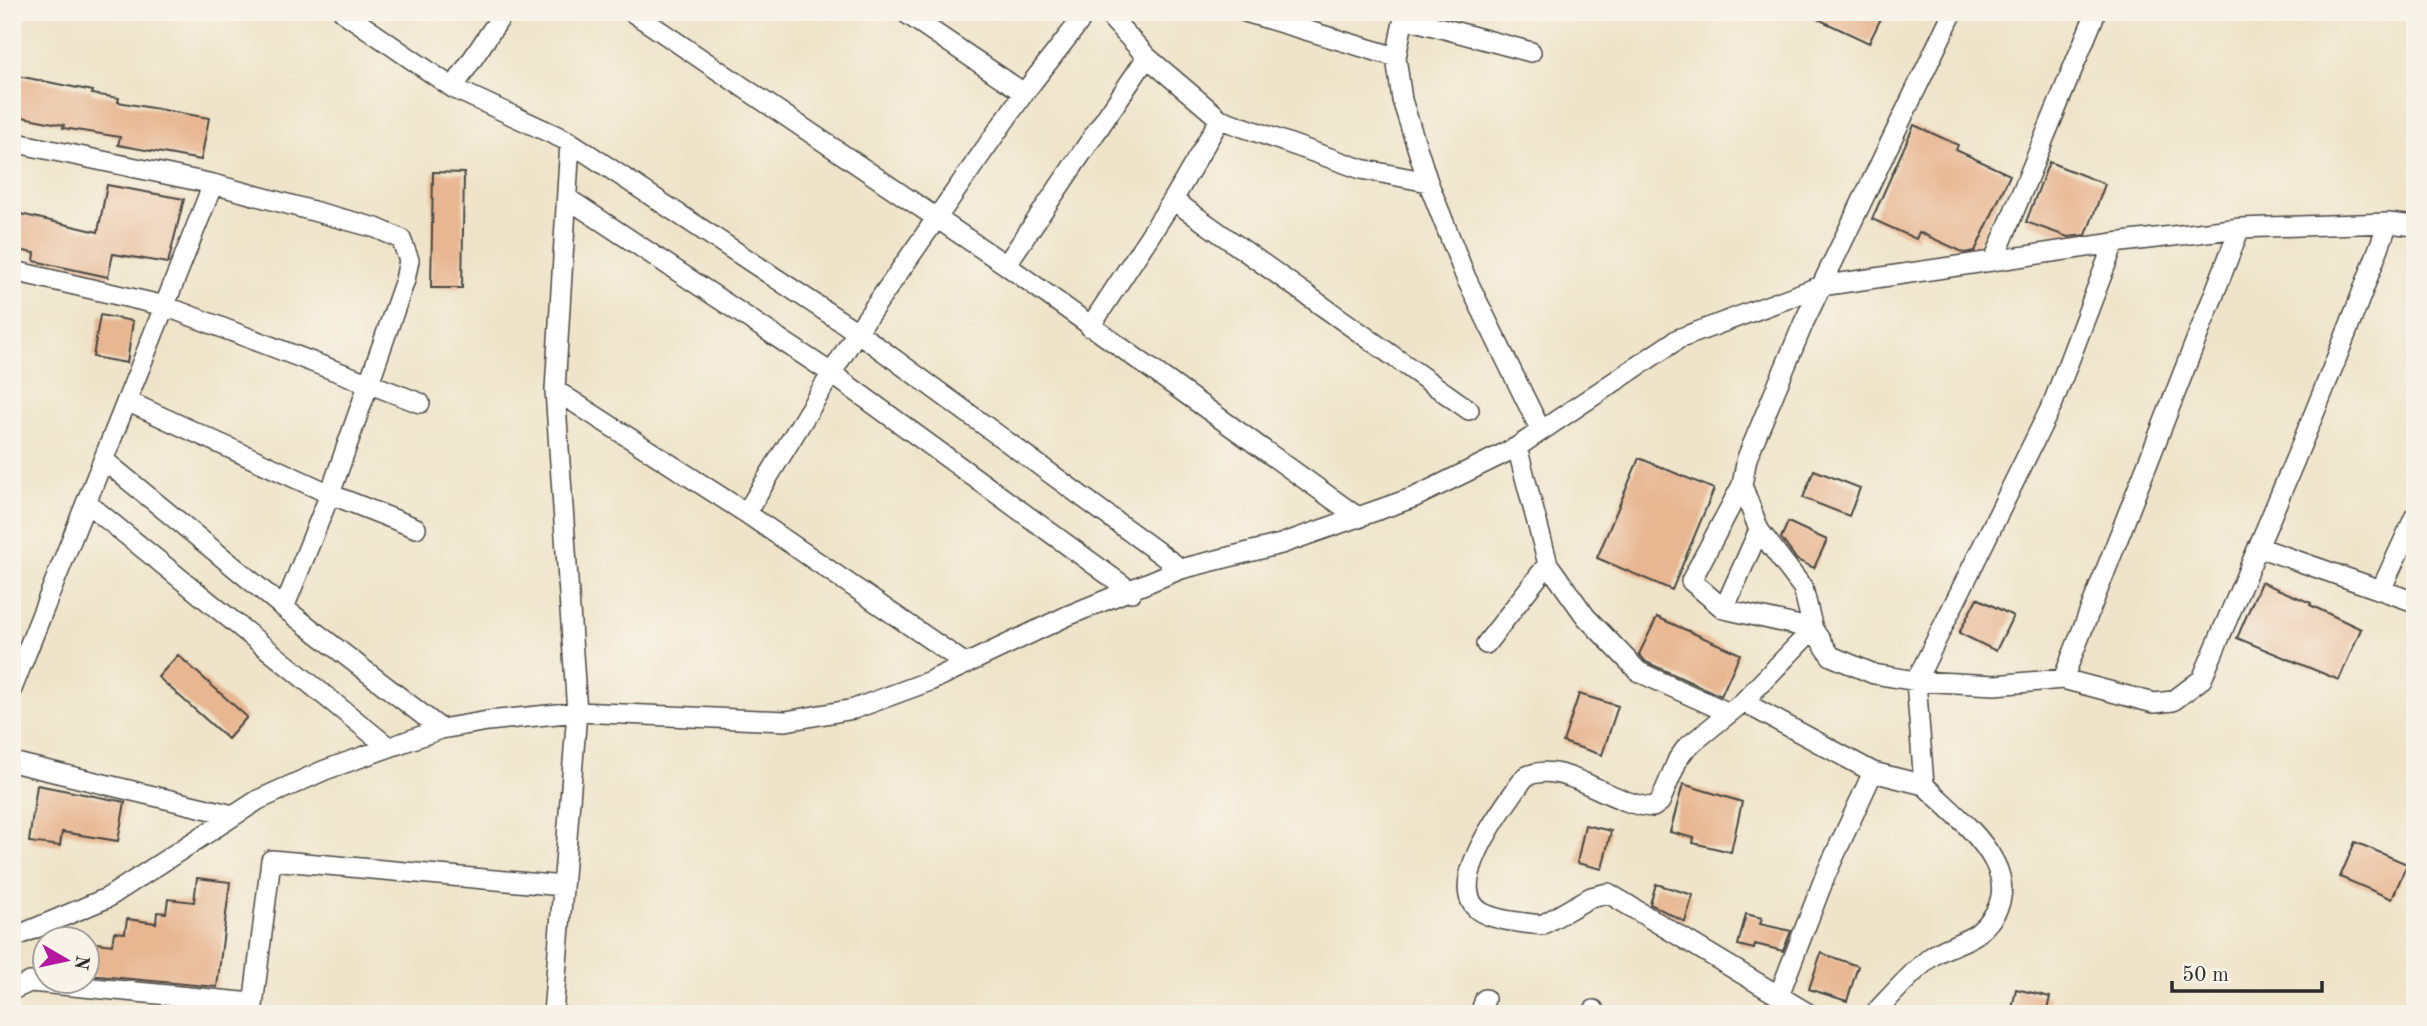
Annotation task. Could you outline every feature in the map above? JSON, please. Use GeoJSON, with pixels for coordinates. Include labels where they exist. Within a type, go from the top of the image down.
{"type":"FeatureCollection","features":[{"type":"Feature","properties":{"kind":"street"},"geometry":{"type":"LineString","coordinates":[[343,12],[453,88],[570,142],[857,332],[1181,569]]}},
{"type":"Feature","properties":{"kind":"street"},"geometry":{"type":"LineString","coordinates":[[453,88],[504,12]]}},
{"type":"Feature","properties":{"kind":"street"},"geometry":{"type":"LineString","coordinates":[[632,12],[1006,265],[1359,518]]}},
{"type":"Feature","properties":{"kind":"street"},"geometry":{"type":"LineString","coordinates":[[904,12],[1024,93]]}},
{"type":"Feature","properties":{"kind":"street"},"geometry":{"type":"LineString","coordinates":[[746,513],[857,332],[1024,93],[1087,12]]}},
{"type":"Feature","properties":{"kind":"street"},"geometry":{"type":"LineString","coordinates":[[1106,12],[1147,57],[1220,119],[1361,169],[1428,182]]}},
{"type":"Feature","properties":{"kind":"street"},"geometry":{"type":"LineString","coordinates":[[1245,12],[1396,57]]}},
{"type":"Feature","properties":{"kind":"street"},"geometry":{"type":"LineString","coordinates":[[1813,629],[1724,609],[1690,581],[1742,485],[1747,458],[1760,424],[1821,286],[1953,12]]}},
{"type":"Feature","properties":{"kind":"street"},"geometry":{"type":"LineString","coordinates":[[1994,260],[2096,12]]}},
{"type":"Feature","properties":{"kind":"street"},"geometry":{"type":"LineString","coordinates":[[1531,52],[1404,15],[1396,57],[1402,100],[1428,182],[1466,278],[1541,431]]}},
{"type":"Feature","properties":{"kind":"street"},"geometry":{"type":"LineString","coordinates":[[1006,265],[1147,57]]}},
{"type":"Feature","properties":{"kind":"street"},"geometry":{"type":"LineString","coordinates":[[1090,327],[1173,200],[1220,119]]}},
{"type":"Feature","properties":{"kind":"street"},"geometry":{"type":"LineString","coordinates":[[12,142],[213,184],[376,228],[401,239],[409,260],[405,280],[330,494],[284,608]]}},
{"type":"Feature","properties":{"kind":"street"},"geometry":{"type":"LineString","coordinates":[[553,1014],[577,712],[555,390],[570,142]]}},
{"type":"Feature","properties":{"kind":"street"},"geometry":{"type":"LineString","coordinates":[[12,690],[129,402],[213,184]]}},
{"type":"Feature","properties":{"kind":"street"},"geometry":{"type":"LineString","coordinates":[[566,198],[831,373],[1132,592]]}},
{"type":"Feature","properties":{"kind":"street"},"geometry":{"type":"LineString","coordinates":[[1173,200],[1469,410]]}},
{"type":"Feature","properties":{"kind":"street"},"geometry":{"type":"LineString","coordinates":[[1742,485],[1759,530],[1803,588],[1813,629],[1831,656],[1874,674],[1916,681],[1995,685],[2063,679],[2154,703],[2173,701],[2192,690],[2202,679],[2350,328],[2388,223]]}},
{"type":"Feature","properties":{"kind":"street"},"geometry":{"type":"LineString","coordinates":[[12,938],[107,898],[258,800],[387,746],[441,729],[488,721],[577,712],[786,720],[854,709],[966,664],[1067,616],[1132,592],[1181,569],[1282,544],[1415,497],[1517,447],[1678,339],[1743,312],[1821,286],[2114,243],[2240,228],[2388,223],[2415,226]]}},
{"type":"Feature","properties":{"kind":"street"},"geometry":{"type":"LineString","coordinates":[[2063,679],[2240,228]]}},
{"type":"Feature","properties":{"kind":"street"},"geometry":{"type":"LineString","coordinates":[[1924,785],[1916,681],[2053,403],[2114,243]]}},
{"type":"Feature","properties":{"kind":"street"},"geometry":{"type":"LineString","coordinates":[[14,271],[165,306],[420,403]]}},
{"type":"Feature","properties":{"kind":"street"},"geometry":{"type":"LineString","coordinates":[[555,390],[746,513],[966,664]]}},
{"type":"Feature","properties":{"kind":"street"},"geometry":{"type":"LineString","coordinates":[[129,402],[330,494],[416,528]]}},
{"type":"Feature","properties":{"kind":"street"},"geometry":{"type":"LineString","coordinates":[[1517,447],[1548,564],[1586,617],[1634,668],[1736,707],[1873,772],[1924,785],[1977,836],[1998,863],[2002,887],[1997,909],[1978,932],[1933,956],[1874,1014]]}},
{"type":"Feature","properties":{"kind":"street"},"geometry":{"type":"LineString","coordinates":[[105,461],[284,608],[441,729]]}},
{"type":"Feature","properties":{"kind":"street"},"geometry":{"type":"LineString","coordinates":[[86,503],[387,746]]}},
{"type":"Feature","properties":{"kind":"street"},"geometry":{"type":"LineString","coordinates":[[2381,590],[2415,516]]}},
{"type":"Feature","properties":{"kind":"street"},"geometry":{"type":"LineString","coordinates":[[1724,609],[1759,530]]}},
{"type":"Feature","properties":{"kind":"street"},"geometry":{"type":"LineString","coordinates":[[2258,547],[2415,602]]}},
{"type":"Feature","properties":{"kind":"street"},"geometry":{"type":"LineString","coordinates":[[1486,644],[1548,564]]}},
{"type":"Feature","properties":{"kind":"street"},"geometry":{"type":"LineString","coordinates":[[1809,1014],[1608,893],[1591,897],[1542,925],[1483,913],[1473,904],[1468,886],[1474,855],[1525,777],[1539,770],[1552,771],[1626,802],[1653,807],[1660,802],[1678,759],[1686,748],[1736,707],[1813,629]]}},
{"type":"Feature","properties":{"kind":"street"},"geometry":{"type":"LineString","coordinates":[[12,762],[233,815]]}},
{"type":"Feature","properties":{"kind":"street"},"geometry":{"type":"LineString","coordinates":[[1779,995],[1826,874],[1873,772]]}},
{"type":"Feature","properties":{"kind":"street"},"geometry":{"type":"LineString","coordinates":[[12,990],[30,982],[253,1008],[271,860],[563,886]]}},
{"type":"Feature","properties":{"kind":"building"},"geometry":{"type":"Polygon","coordinates":[[[1803,12],[1884,12],[1869,43],[1803,12]]]}},
{"type":"Feature","properties":{"kind":"building"},"geometry":{"type":"Polygon","coordinates":[[[18,76],[93,91],[92,94],[119,98],[118,102],[209,118],[201,160],[118,145],[120,137],[63,128],[64,125],[12,115],[18,76]]]}},
{"type":"Feature","properties":{"kind":"building"},"geometry":{"type":"Polygon","coordinates":[[[1914,125],[1958,145],[1956,150],[2010,175],[1975,251],[1965,253],[1919,232],[1916,239],[1872,219],[1914,125]]]}},
{"type":"Feature","properties":{"kind":"building"},"geometry":{"type":"Polygon","coordinates":[[[2049,162],[2105,184],[2086,235],[2068,237],[2026,222],[2049,162]]]}},
{"type":"Feature","properties":{"kind":"building"},"geometry":{"type":"Polygon","coordinates":[[[433,172],[464,173],[462,288],[431,288],[433,172]]]}},
{"type":"Feature","properties":{"kind":"building"},"geometry":{"type":"Polygon","coordinates":[[[107,185],[184,199],[168,263],[113,254],[108,277],[34,261],[35,253],[12,249],[12,212],[98,232],[107,185]]]}},
{"type":"Feature","properties":{"kind":"building"},"geometry":{"type":"Polygon","coordinates":[[[100,315],[133,321],[127,363],[93,357],[100,315]]]}},
{"type":"Feature","properties":{"kind":"building"},"geometry":{"type":"Polygon","coordinates":[[[1639,458],[1714,489],[1672,590],[1597,558],[1639,458]]]}},
{"type":"Feature","properties":{"kind":"building"},"geometry":{"type":"Polygon","coordinates":[[[1814,470],[1860,488],[1849,516],[1803,498],[1814,470]]]}},
{"type":"Feature","properties":{"kind":"building"},"geometry":{"type":"Polygon","coordinates":[[[1788,522],[1827,540],[1814,568],[1797,560],[1781,538],[1788,522]]]}},
{"type":"Feature","properties":{"kind":"building"},"geometry":{"type":"Polygon","coordinates":[[[2261,582],[2311,603],[2310,605],[2361,629],[2339,680],[2237,638],[2261,582]]]}},
{"type":"Feature","properties":{"kind":"building"},"geometry":{"type":"Polygon","coordinates":[[[1977,598],[2013,616],[1996,651],[1959,633],[1977,598]]]}},
{"type":"Feature","properties":{"kind":"building"},"geometry":{"type":"Polygon","coordinates":[[[1657,617],[1740,654],[1721,696],[1646,662],[1639,654],[1657,617]]]}},
{"type":"Feature","properties":{"kind":"building"},"geometry":{"type":"Polygon","coordinates":[[[178,655],[247,717],[228,739],[158,677],[178,655]]]}},
{"type":"Feature","properties":{"kind":"building"},"geometry":{"type":"Polygon","coordinates":[[[1579,694],[1618,706],[1602,755],[1563,742],[1579,694]]]}},
{"type":"Feature","properties":{"kind":"building"},"geometry":{"type":"Polygon","coordinates":[[[1683,784],[1742,802],[1731,852],[1693,843],[1694,838],[1670,832],[1683,784]]]}},
{"type":"Feature","properties":{"kind":"building"},"geometry":{"type":"Polygon","coordinates":[[[37,785],[125,802],[118,841],[62,832],[60,846],[29,842],[37,785]]]}},
{"type":"Feature","properties":{"kind":"building"},"geometry":{"type":"Polygon","coordinates":[[[1585,825],[1611,831],[1602,869],[1577,863],[1585,825]]]}},
{"type":"Feature","properties":{"kind":"building"},"geometry":{"type":"Polygon","coordinates":[[[2355,842],[2407,864],[2392,899],[2340,877],[2355,842]]]}},
{"type":"Feature","properties":{"kind":"building"},"geometry":{"type":"Polygon","coordinates":[[[197,878],[230,882],[217,987],[102,976],[102,944],[112,945],[114,932],[125,933],[127,919],[156,923],[157,912],[166,913],[168,899],[194,902],[197,878]]]}},
{"type":"Feature","properties":{"kind":"building"},"geometry":{"type":"Polygon","coordinates":[[[1656,884],[1693,895],[1685,922],[1650,904],[1656,884]]]}},
{"type":"Feature","properties":{"kind":"building"},"geometry":{"type":"Polygon","coordinates":[[[1746,914],[1762,918],[1760,924],[1791,931],[1783,951],[1755,944],[1754,949],[1738,945],[1746,914]]]}},
{"type":"Feature","properties":{"kind":"building"},"geometry":{"type":"Polygon","coordinates":[[[1821,953],[1858,966],[1847,1001],[1809,989],[1821,953]]]}},
{"type":"Feature","properties":{"kind":"building"},"geometry":{"type":"Polygon","coordinates":[[[2016,989],[2050,997],[2046,1014],[2011,1014],[2016,989]]]}}]}
